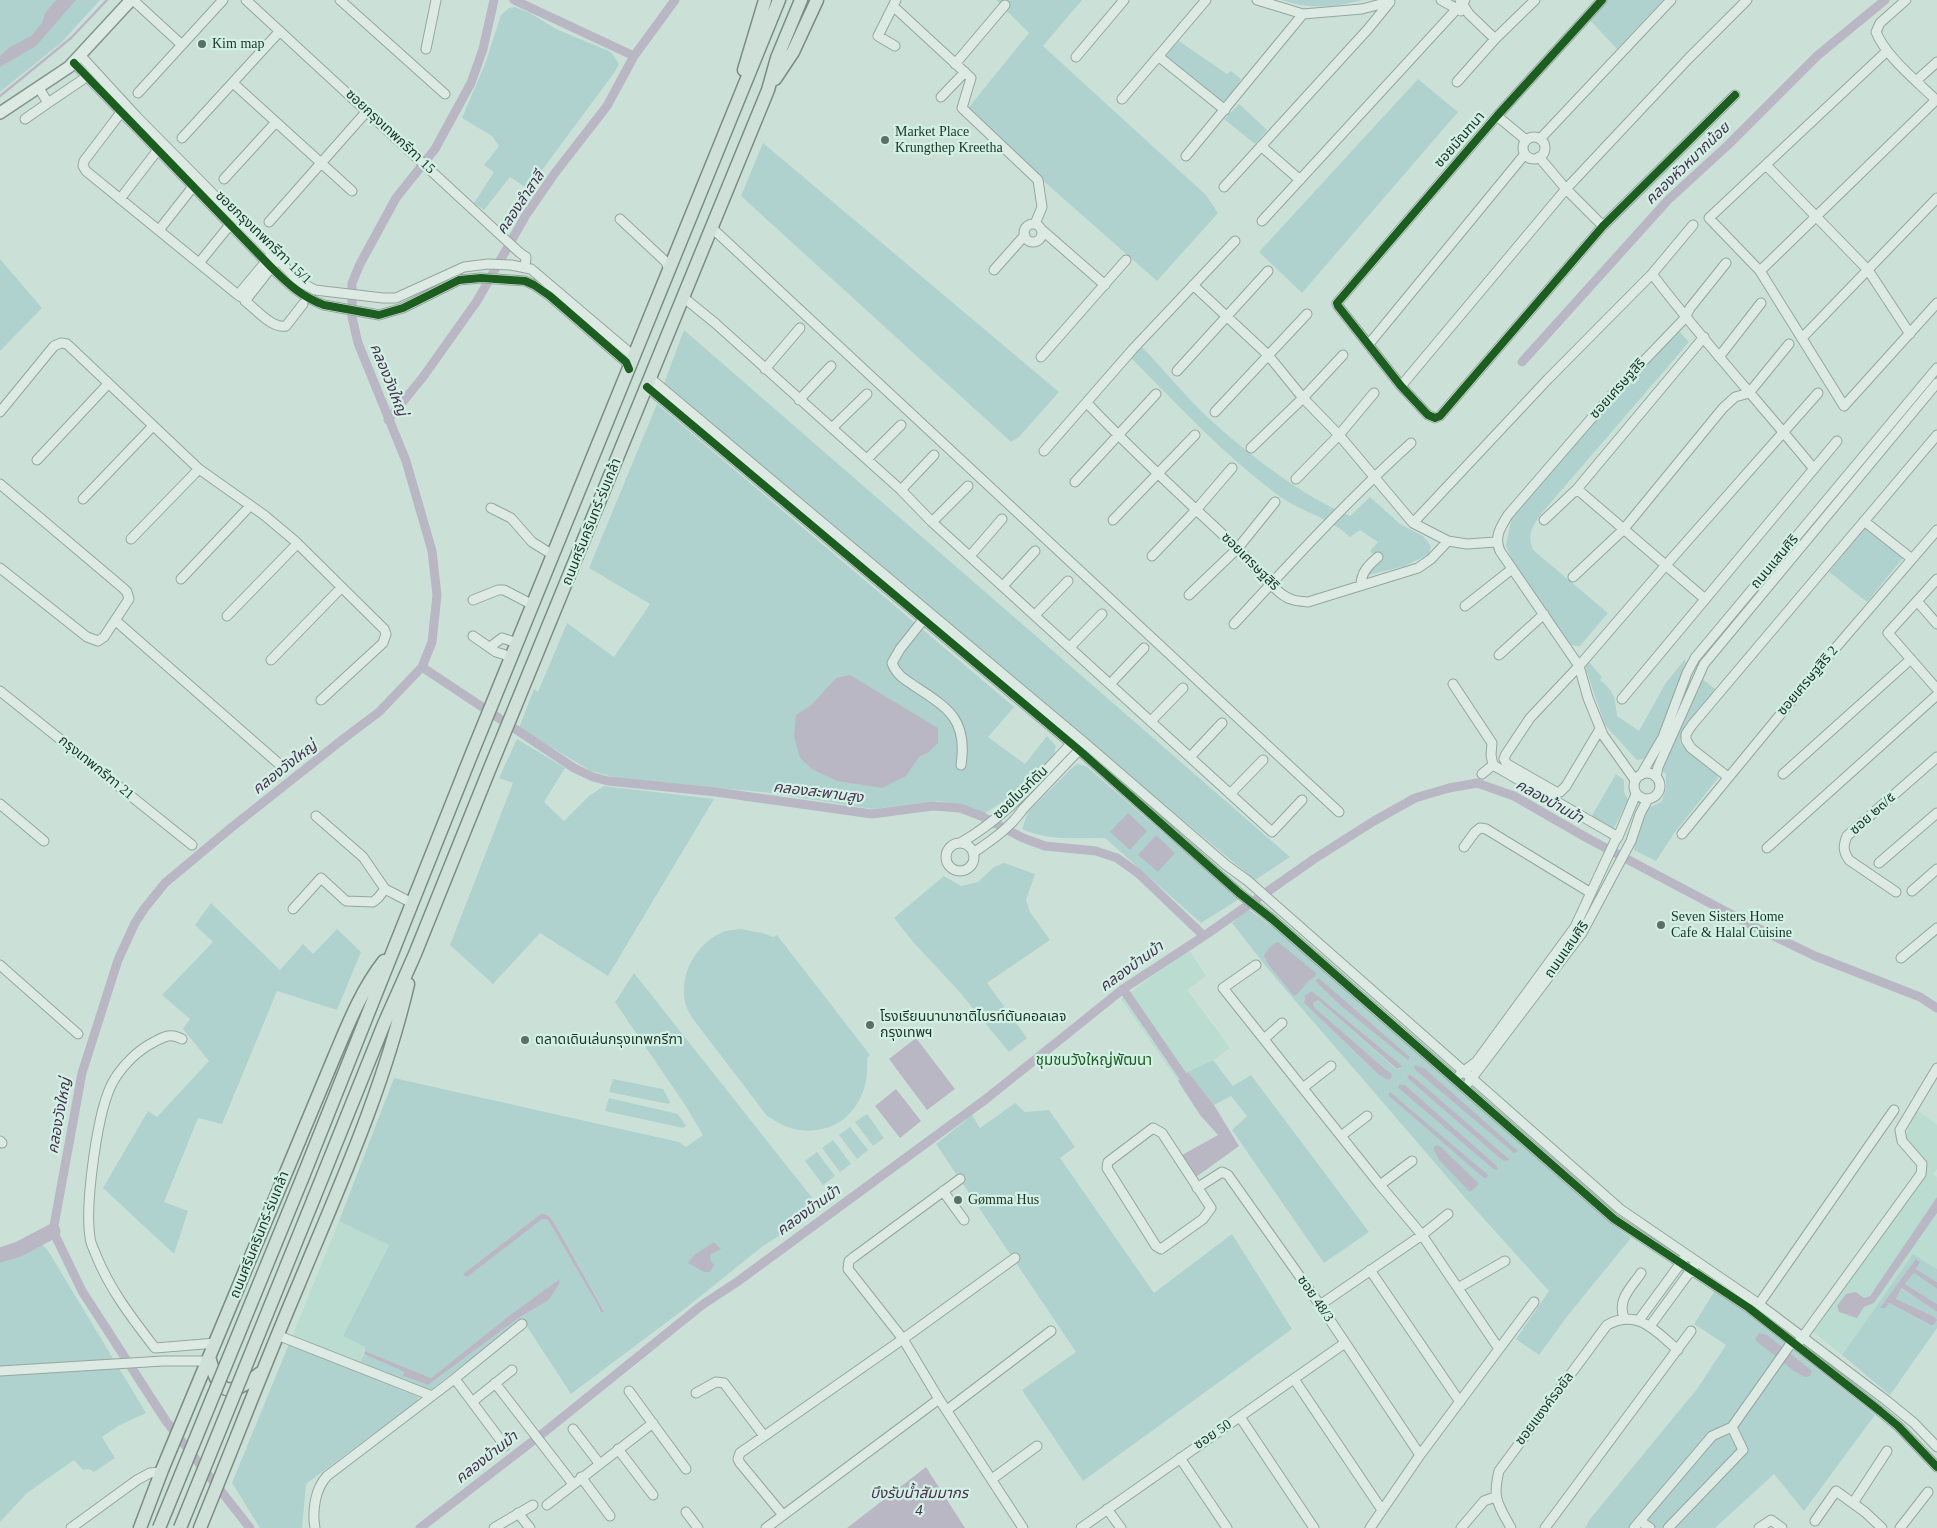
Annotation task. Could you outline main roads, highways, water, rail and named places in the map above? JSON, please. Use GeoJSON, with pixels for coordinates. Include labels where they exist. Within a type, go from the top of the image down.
{"type":"FeatureCollection","features":[{"type":"Feature","properties":{"kind":"main road"},"geometry":{"type":"LineString","coordinates":[[0,114],[78,59],[132,0]]}},
{"type":"Feature","properties":{"kind":"main road","name":"ถนนศรีนครินทร์-ร่มเกล้า"},"geometry":{"type":"LineString","coordinates":[[729,123],[754,30],[765,0]]}},
{"type":"Feature","properties":{"kind":"main road","name":"ถนนศรีนครินทร์-ร่มเกล้า"},"geometry":{"type":"LineString","coordinates":[[159,1528],[779,0]]}},
{"type":"Feature","properties":{"kind":"main road","name":"ถนนศรีนครินทร์-ร่มเกล้า"},"geometry":{"type":"LineString","coordinates":[[180,1528],[384,1024],[415,954],[712,228],[768,90],[777,58],[801,0]]}},
{"type":"Feature","properties":{"kind":"main road","name":"ถนนศรีนครินทร์-ร่มเกล้า"},"geometry":{"type":"LineString","coordinates":[[768,90],[793,52],[817,0]]}},
{"type":"Feature","properties":{"kind":"main road","name":"ถนนศรีนครินทร์-ร่มเกล้า"},"geometry":{"type":"LineString","coordinates":[[140,1528],[286,1170],[357,1005],[373,975],[393,949]]}},
{"type":"Feature","properties":{"kind":"main road","name":"ถนนศรีนครินทร์-ร่มเกล้า"},"geometry":{"type":"LineString","coordinates":[[201,1526],[277,1335],[366,1124],[397,1032],[415,954]]}},
{"type":"Feature","properties":{"kind":"main road"},"geometry":{"type":"LineString","coordinates":[[208,1359],[217,1381],[234,1390],[241,1388],[263,1371]]}},
{"type":"Feature","properties":{"kind":"water"},"geometry":{"type":"Polygon","coordinates":[[[56,0],[76,0],[36,46],[0,67],[0,56],[10,47],[31,36],[42,23],[45,13],[56,0]]]}},
{"type":"Feature","properties":{"kind":"water"},"geometry":{"type":"Polygon","coordinates":[[[850,675],[938,728],[938,743],[929,752],[919,757],[906,776],[882,788],[837,781],[812,769],[800,758],[794,736],[796,715],[811,705],[836,678],[850,675]]]}},
{"type":"Feature","properties":{"kind":"water"},"geometry":{"type":"Polygon","coordinates":[[[1128,813],[1147,831],[1130,850],[1110,832],[1128,813]]]}},
{"type":"Feature","properties":{"kind":"water"},"geometry":{"type":"Polygon","coordinates":[[[1156,835],[1175,853],[1158,872],[1138,855],[1156,835]]]}},
{"type":"Feature","properties":{"kind":"water"},"geometry":{"type":"Polygon","coordinates":[[[1278,942],[1316,973],[1315,977],[1294,996],[1268,964],[1264,955],[1272,945],[1278,942]]]}},
{"type":"Feature","properties":{"kind":"water"},"geometry":{"type":"Polygon","coordinates":[[[1319,978],[1410,1057],[1408,1060],[1341,1006],[1315,981],[1319,978]]]}},
{"type":"Feature","properties":{"kind":"water"},"geometry":{"type":"Polygon","coordinates":[[[1312,991],[1401,1065],[1402,1067],[1397,1069],[1318,1000],[1313,1003],[1314,1007],[1392,1074],[1391,1079],[1388,1080],[1378,1074],[1304,1003],[1305,995],[1312,991]]]}},
{"type":"Feature","properties":{"kind":"water"},"geometry":{"type":"Polygon","coordinates":[[[916,1038],[955,1089],[927,1110],[889,1059],[916,1038]]]}},
{"type":"Feature","properties":{"kind":"water"},"geometry":{"type":"Polygon","coordinates":[[[1415,1065],[1424,1068],[1518,1151],[1514,1153],[1419,1073],[1414,1068],[1415,1065]]]}},
{"type":"Feature","properties":{"kind":"water"},"geometry":{"type":"Polygon","coordinates":[[[1188,1072],[1214,1105],[1239,1146],[1196,1177],[1182,1155],[1218,1135],[1200,1115],[1178,1081],[1188,1072]]]}},
{"type":"Feature","properties":{"kind":"water"},"geometry":{"type":"Polygon","coordinates":[[[1409,1074],[1510,1160],[1503,1161],[1407,1078],[1409,1074]]]}},
{"type":"Feature","properties":{"kind":"water"},"geometry":{"type":"Polygon","coordinates":[[[1399,1084],[1405,1085],[1497,1166],[1498,1169],[1492,1168],[1398,1088],[1399,1084]]]}},
{"type":"Feature","properties":{"kind":"water"},"geometry":{"type":"Polygon","coordinates":[[[896,1089],[921,1121],[900,1138],[875,1106],[896,1089]]]}},
{"type":"Feature","properties":{"kind":"water"},"geometry":{"type":"Polygon","coordinates":[[[1390,1092],[1488,1175],[1487,1178],[1484,1178],[1388,1095],[1390,1092]]]}},
{"type":"Feature","properties":{"kind":"water"},"geometry":{"type":"Polygon","coordinates":[[[1436,1145],[1441,1147],[1479,1184],[1470,1192],[1439,1160],[1433,1148],[1436,1145]]]}},
{"type":"Feature","properties":{"kind":"water"},"geometry":{"type":"Polygon","coordinates":[[[1937,1197],[1937,1213],[1874,1303],[1864,1307],[1857,1318],[1839,1312],[1837,1306],[1846,1294],[1856,1292],[1864,1298],[1870,1296],[1937,1197]]]}},
{"type":"Feature","properties":{"kind":"water"},"geometry":{"type":"Polygon","coordinates":[[[542,1213],[549,1216],[556,1226],[604,1311],[601,1313],[548,1220],[542,1219],[467,1277],[463,1274],[542,1213]]]}},
{"type":"Feature","properties":{"kind":"water"},"geometry":{"type":"Polygon","coordinates":[[[714,1242],[721,1249],[711,1254],[710,1260],[714,1265],[710,1272],[704,1272],[688,1263],[694,1255],[714,1242]]]}},
{"type":"Feature","properties":{"kind":"water"},"geometry":{"type":"Polygon","coordinates":[[[1916,1259],[1920,1262],[1916,1269],[1937,1282],[1937,1289],[1914,1273],[1905,1284],[1937,1304],[1937,1312],[1901,1288],[1896,1299],[1933,1316],[1937,1320],[1933,1325],[1889,1303],[1885,1308],[1880,1308],[1916,1259]]]}},
{"type":"Feature","properties":{"kind":"water"},"geometry":{"type":"Polygon","coordinates":[[[560,1279],[549,1300],[520,1317],[428,1385],[403,1376],[404,1372],[364,1354],[365,1351],[431,1378],[510,1315],[560,1279]]]}},
{"type":"Feature","properties":{"kind":"water"},"geometry":{"type":"Polygon","coordinates":[[[1759,1333],[1767,1335],[1812,1371],[1810,1376],[1805,1377],[1794,1371],[1755,1340],[1759,1333]]]}},
{"type":"Feature","properties":{"kind":"water","name":"บึงรับน้ำสัมมากร 4"},"geometry":{"type":"Polygon","coordinates":[[[926,1467],[965,1528],[847,1528],[926,1467]]]}},
{"type":"Feature","properties":{"kind":"waterway"},"geometry":{"type":"LineString","coordinates":[[0,96],[71,38],[107,0]]}},
{"type":"Feature","properties":{"kind":"waterway","name":"คลองวังใหญ่"},"geometry":{"type":"LineString","coordinates":[[250,1528],[166,1421],[82,1291],[53,1231],[82,1073],[118,960],[135,923],[144,909],[165,883],[232,827],[379,712],[422,667],[432,642],[437,595],[432,551],[406,461],[358,343],[352,317],[352,283],[360,264],[396,198],[435,149],[471,83],[483,49],[494,0]]}},
{"type":"Feature","properties":{"kind":"waterway"},"geometry":{"type":"LineString","coordinates":[[514,0],[634,56]]}},
{"type":"Feature","properties":{"kind":"waterway","name":"คลองลำสาลี"},"geometry":{"type":"LineString","coordinates":[[388,420],[423,377],[477,301],[526,215],[555,173],[607,106],[634,56],[675,0]]}},
{"type":"Feature","properties":{"kind":"waterway","name":"คลองหัวหมากน้อย"},"geometry":{"type":"LineString","coordinates":[[1522,362],[1668,200],[1728,145],[1817,56],[1885,0]]}},
{"type":"Feature","properties":{"kind":"waterway","name":"คลองสะพานสูง"},"geometry":{"type":"LineString","coordinates":[[422,667],[574,768],[593,777],[608,781],[716,792],[872,814],[933,806],[960,808],[981,816],[1023,838],[1045,846],[1096,851],[1117,858],[1138,873],[1204,936]]}},
{"type":"Feature","properties":{"kind":"waterway","name":"คลองบ้านม้า"},"geometry":{"type":"LineString","coordinates":[[420,1528],[547,1430],[702,1305],[737,1282],[986,1099],[1123,989],[1204,936],[1314,859],[1374,821],[1415,798],[1449,788],[1477,783],[1514,796],[1587,838],[1757,928],[1815,956],[1920,997],[1937,1008]]}},
{"type":"Feature","properties":{"kind":"waterway"},"geometry":{"type":"LineString","coordinates":[[1123,989],[1189,1085]]}},
{"type":"Feature","properties":{"kind":"waterway"},"geometry":{"type":"LineString","coordinates":[[0,1255],[19,1249],[53,1231]]}},
{"type":"Feature","properties":{"kind":"place","name":"Kim map"},"geometry":{"type":"Point","coordinates":[202,44]}},
{"type":"Feature","properties":{"kind":"place","name":"Market Place Krungthep Kreetha"},"geometry":{"type":"Point","coordinates":[885,140]}},
{"type":"Feature","properties":{"kind":"place","name":"Seven Sisters Home Cafe & Halal Cuisine"},"geometry":{"type":"Point","coordinates":[1661,925]}},
{"type":"Feature","properties":{"kind":"place","name":"โรงเรียนนานาชาติไบรท์ตันคอลเลจ กรุงเทพฯ"},"geometry":{"type":"Point","coordinates":[870,1025]}},
{"type":"Feature","properties":{"kind":"place","name":"ตลาดเดินเล่นกรุงเทพกรีฑา"},"geometry":{"type":"Point","coordinates":[525,1040]}},
{"type":"Feature","properties":{"kind":"place","name":"Gømma Hus"},"geometry":{"type":"Point","coordinates":[958,1200]}},
{"type":"Feature","properties":{"kind":"district","name":"ชุมชนวังใหญ่พัฒนา"},"geometry":{"type":"Point","coordinates":[1094,1061]}}]}
